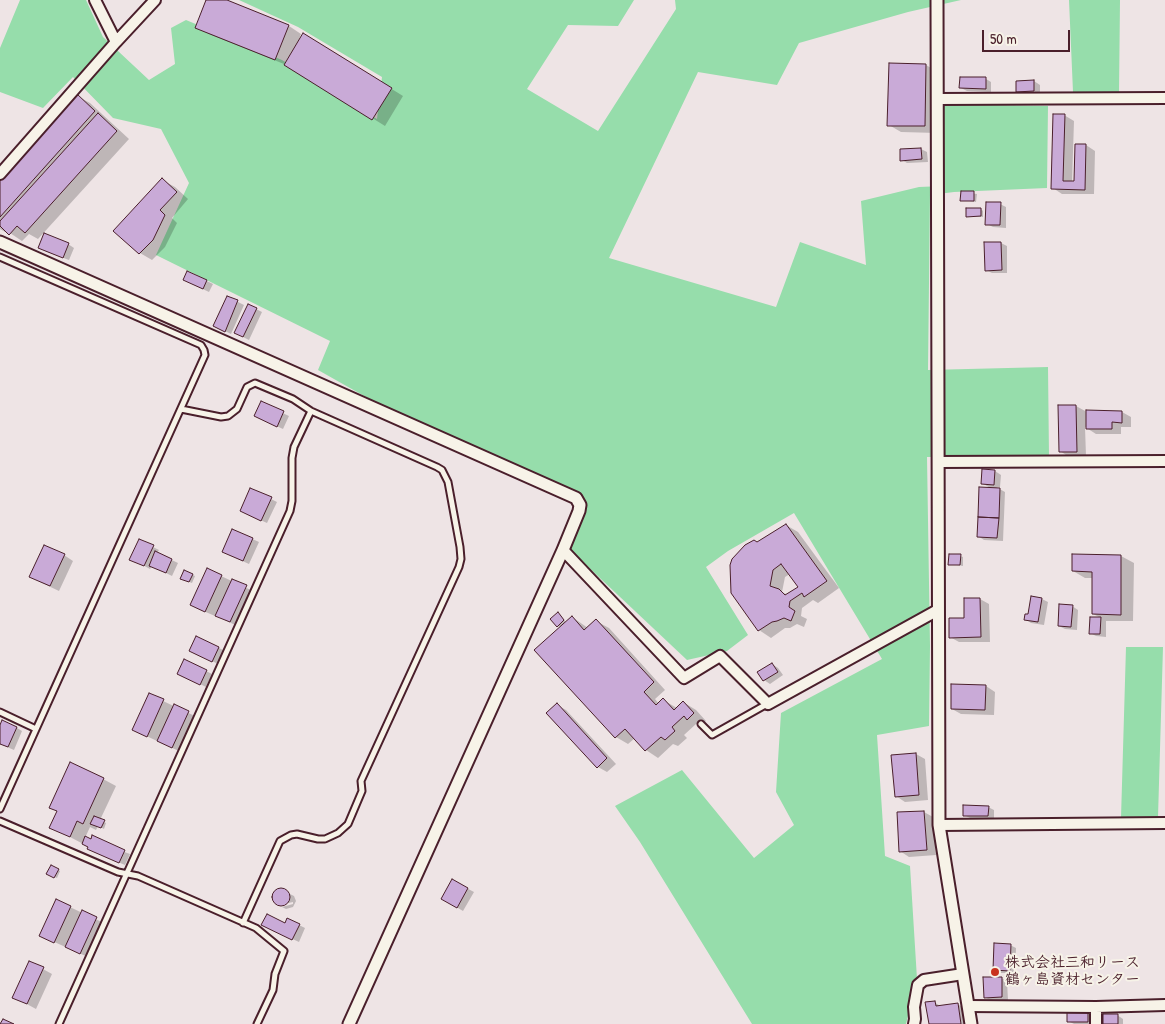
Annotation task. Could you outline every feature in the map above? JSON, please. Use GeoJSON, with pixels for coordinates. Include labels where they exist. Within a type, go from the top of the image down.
{"type":"FeatureCollection","features":[{"type":"Feature","properties":{"kind":"street"},"geometry":{"type":"LineString","coordinates":[[95,0],[116,42]]}},
{"type":"Feature","properties":{"kind":"street"},"geometry":{"type":"LineString","coordinates":[[0,174],[155,0]]}},
{"type":"Feature","properties":{"kind":"street"},"geometry":{"type":"LineString","coordinates":[[937,0],[939,825],[971,1024]]}},
{"type":"Feature","properties":{"kind":"street"},"geometry":{"type":"LineString","coordinates":[[936,99],[1165,98]]}},
{"type":"Feature","properties":{"kind":"street"},"geometry":{"type":"LineString","coordinates":[[0,242],[576,498],[580,505],[580,511],[563,550],[350,1024]]}},
{"type":"Feature","properties":{"kind":"street"},"geometry":{"type":"LineString","coordinates":[[938,462],[1165,461]]}},
{"type":"Feature","properties":{"kind":"street"},"geometry":{"type":"LineString","coordinates":[[563,550],[684,678],[720,656],[768,704],[938,610]]}},
{"type":"Feature","properties":{"kind":"street"},"geometry":{"type":"LineString","coordinates":[[939,825],[1165,823]]}},
{"type":"Feature","properties":{"kind":"street"},"geometry":{"type":"LineString","coordinates":[[914,1024],[916,1019],[914,1007],[918,985],[924,980],[963,974]]}},
{"type":"Feature","properties":{"kind":"street"},"geometry":{"type":"LineString","coordinates":[[968,1006],[1096,1007],[1165,1005]]}},
{"type":"Feature","properties":{"kind":"street"},"geometry":{"type":"LineString","coordinates":[[1096,1007],[1096,1024]]}},
{"type":"Feature","properties":{"kind":"lane"},"geometry":{"type":"LineString","coordinates":[[0,257],[201,345],[204,350],[204,355],[181,408],[0,809]]}},
{"type":"Feature","properties":{"kind":"lane"},"geometry":{"type":"LineString","coordinates":[[181,408],[221,417],[228,416],[237,409],[247,387],[255,383],[293,399],[311,411],[442,470],[448,482],[461,558],[361,781],[362,791],[348,824],[338,833],[325,839],[297,834],[280,841],[243,923]]}},
{"type":"Feature","properties":{"kind":"lane"},"geometry":{"type":"LineString","coordinates":[[59,1024],[290,510],[294,447],[311,411]]}},
{"type":"Feature","properties":{"kind":"lane"},"geometry":{"type":"LineString","coordinates":[[701,724],[712,735],[768,704]]}},
{"type":"Feature","properties":{"kind":"lane"},"geometry":{"type":"LineString","coordinates":[[0,712],[36,729]]}},
{"type":"Feature","properties":{"kind":"lane"},"geometry":{"type":"LineString","coordinates":[[0,821],[118,872],[138,876],[256,928],[284,951],[275,974],[273,990],[257,1024]]}},
{"type":"Feature","properties":{"kind":"green space"},"geometry":{"type":"Polygon","coordinates":[[[20,0],[86,0],[103,37],[149,80],[175,64],[171,28],[186,20],[282,60],[377,119],[382,77],[298,27],[239,0],[634,0],[618,26],[568,25],[527,89],[598,131],[676,9],[675,0],[961,0],[908,12],[799,43],[777,85],[698,72],[609,258],[776,307],[800,242],[866,265],[861,201],[919,187],[943,186],[944,104],[1048,106],[1047,188],[954,192],[930,195],[928,370],[1048,367],[1049,457],[927,457],[930,646],[929,726],[877,735],[885,856],[910,866],[917,979],[906,1024],[752,1024],[640,842],[615,806],[682,770],[754,858],[794,825],[776,792],[781,713],[882,659],[794,513],[728,551],[706,567],[748,635],[727,651],[687,660],[568,548],[586,501],[382,406],[318,370],[330,341],[156,255],[189,183],[161,129],[113,118],[73,77],[43,108],[0,92],[0,48],[20,0]]]}},
{"type":"Feature","properties":{"kind":"green space"},"geometry":{"type":"Polygon","coordinates":[[[1069,0],[1120,0],[1119,93],[1073,92],[1069,0]]]}},
{"type":"Feature","properties":{"kind":"green space"},"geometry":{"type":"Polygon","coordinates":[[[1126,647],[1163,647],[1158,817],[1121,818],[1126,647]]]}},
{"type":"Feature","properties":{"kind":"building"},"geometry":{"type":"Polygon","coordinates":[[[206,0],[227,0],[289,25],[275,60],[195,28],[206,0]]]}},
{"type":"Feature","properties":{"kind":"building"},"geometry":{"type":"Polygon","coordinates":[[[303,33],[392,88],[372,120],[284,65],[303,33]]]}},
{"type":"Feature","properties":{"kind":"building"},"geometry":{"type":"Polygon","coordinates":[[[889,63],[926,64],[925,126],[887,126],[889,63]]]}},
{"type":"Feature","properties":{"kind":"building"},"geometry":{"type":"Polygon","coordinates":[[[960,77],[986,77],[986,89],[959,88],[960,77]]]}},
{"type":"Feature","properties":{"kind":"building"},"geometry":{"type":"Polygon","coordinates":[[[1034,80],[1034,91],[1016,92],[1016,81],[1034,80]]]}},
{"type":"Feature","properties":{"kind":"building"},"geometry":{"type":"Polygon","coordinates":[[[77,94],[95,111],[0,217],[0,180],[77,94]]]}},
{"type":"Feature","properties":{"kind":"building"},"geometry":{"type":"Polygon","coordinates":[[[98,113],[117,131],[25,233],[17,226],[9,235],[0,226],[0,221],[98,113]]]}},
{"type":"Feature","properties":{"kind":"building"},"geometry":{"type":"Polygon","coordinates":[[[1053,114],[1065,114],[1063,181],[1074,181],[1075,144],[1086,144],[1085,190],[1051,189],[1053,114]]]}},
{"type":"Feature","properties":{"kind":"building"},"geometry":{"type":"Polygon","coordinates":[[[921,148],[922,159],[900,161],[900,149],[921,148]]]}},
{"type":"Feature","properties":{"kind":"building"},"geometry":{"type":"Polygon","coordinates":[[[162,178],[177,192],[160,210],[165,215],[153,240],[139,254],[113,231],[162,178]]]}},
{"type":"Feature","properties":{"kind":"building"},"geometry":{"type":"Polygon","coordinates":[[[961,191],[974,191],[974,201],[960,201],[961,191]]]}},
{"type":"Feature","properties":{"kind":"building"},"geometry":{"type":"Polygon","coordinates":[[[986,202],[1001,202],[1000,225],[985,225],[986,202]]]}},
{"type":"Feature","properties":{"kind":"building"},"geometry":{"type":"Polygon","coordinates":[[[966,208],[981,208],[981,216],[966,217],[966,208]]]}},
{"type":"Feature","properties":{"kind":"building"},"geometry":{"type":"Polygon","coordinates":[[[44,233],[69,243],[63,258],[38,248],[44,233]]]}},
{"type":"Feature","properties":{"kind":"building"},"geometry":{"type":"Polygon","coordinates":[[[984,242],[1001,242],[1002,270],[985,271],[984,242]]]}},
{"type":"Feature","properties":{"kind":"building"},"geometry":{"type":"Polygon","coordinates":[[[187,271],[207,280],[203,289],[183,280],[187,271]]]}},
{"type":"Feature","properties":{"kind":"building"},"geometry":{"type":"Polygon","coordinates":[[[227,296],[238,300],[225,332],[213,326],[227,296]]]}},
{"type":"Feature","properties":{"kind":"building"},"geometry":{"type":"Polygon","coordinates":[[[248,304],[257,308],[243,337],[234,333],[248,304]]]}},
{"type":"Feature","properties":{"kind":"building"},"geometry":{"type":"Polygon","coordinates":[[[261,401],[284,411],[277,427],[254,416],[261,401]]]}},
{"type":"Feature","properties":{"kind":"building"},"geometry":{"type":"Polygon","coordinates":[[[1058,405],[1076,405],[1077,452],[1059,452],[1058,405]]]}},
{"type":"Feature","properties":{"kind":"building"},"geometry":{"type":"Polygon","coordinates":[[[1086,410],[1122,411],[1122,423],[1112,422],[1112,429],[1086,429],[1086,410]]]}},
{"type":"Feature","properties":{"kind":"building"},"geometry":{"type":"Polygon","coordinates":[[[982,469],[995,470],[994,485],[981,484],[982,469]]]}},
{"type":"Feature","properties":{"kind":"building"},"geometry":{"type":"Polygon","coordinates":[[[979,487],[1000,488],[999,518],[978,517],[979,487]]]}},
{"type":"Feature","properties":{"kind":"building"},"geometry":{"type":"Polygon","coordinates":[[[250,488],[272,497],[261,521],[240,511],[250,488]]]}},
{"type":"Feature","properties":{"kind":"building"},"geometry":{"type":"Polygon","coordinates":[[[978,517],[999,518],[997,538],[977,537],[978,517]]]}},
{"type":"Feature","properties":{"kind":"building"},"geometry":{"type":"Polygon","coordinates":[[[786,524],[827,581],[804,597],[802,593],[790,601],[789,607],[795,611],[791,621],[784,618],[772,622],[758,631],[731,593],[730,565],[732,559],[745,545],[754,540],[757,542],[786,524]],[[781,564],[773,570],[770,586],[779,589],[785,595],[798,587],[781,564]]]}},
{"type":"Feature","properties":{"kind":"building"},"geometry":{"type":"Polygon","coordinates":[[[232,529],[253,538],[243,561],[222,552],[232,529]]]}},
{"type":"Feature","properties":{"kind":"building"},"geometry":{"type":"Polygon","coordinates":[[[139,539],[154,545],[144,566],[129,560],[139,539]]]}},
{"type":"Feature","properties":{"kind":"building"},"geometry":{"type":"Polygon","coordinates":[[[44,545],[65,554],[50,586],[29,577],[44,545]]]}},
{"type":"Feature","properties":{"kind":"building"},"geometry":{"type":"Polygon","coordinates":[[[155,551],[172,559],[166,573],[149,566],[155,551]]]}},
{"type":"Feature","properties":{"kind":"building"},"geometry":{"type":"Polygon","coordinates":[[[949,554],[961,554],[960,565],[948,565],[949,554]]]}},
{"type":"Feature","properties":{"kind":"building"},"geometry":{"type":"Polygon","coordinates":[[[1072,554],[1121,555],[1121,615],[1092,614],[1092,572],[1072,571],[1072,554]]]}},
{"type":"Feature","properties":{"kind":"building"},"geometry":{"type":"Polygon","coordinates":[[[207,568],[222,575],[205,612],[190,605],[207,568]]]}},
{"type":"Feature","properties":{"kind":"building"},"geometry":{"type":"Polygon","coordinates":[[[184,570],[193,574],[189,582],[180,579],[184,570]]]}},
{"type":"Feature","properties":{"kind":"building"},"geometry":{"type":"Polygon","coordinates":[[[232,579],[247,585],[230,622],[215,616],[232,579]]]}},
{"type":"Feature","properties":{"kind":"building"},"geometry":{"type":"Polygon","coordinates":[[[1031,596],[1042,598],[1038,622],[1024,620],[1025,614],[1028,614],[1031,596]]]}},
{"type":"Feature","properties":{"kind":"building"},"geometry":{"type":"Polygon","coordinates":[[[964,598],[980,598],[981,637],[949,638],[949,618],[964,618],[964,598]]]}},
{"type":"Feature","properties":{"kind":"building"},"geometry":{"type":"Polygon","coordinates":[[[1059,604],[1073,605],[1071,627],[1058,626],[1059,604]]]}},
{"type":"Feature","properties":{"kind":"building"},"geometry":{"type":"Polygon","coordinates":[[[558,612],[564,620],[557,627],[550,619],[558,612]]]}},
{"type":"Feature","properties":{"kind":"building"},"geometry":{"type":"Polygon","coordinates":[[[572,616],[584,630],[596,619],[654,682],[644,692],[656,705],[663,698],[674,710],[683,701],[694,713],[687,720],[684,716],[672,727],[675,731],[665,740],[661,737],[645,751],[625,729],[615,738],[534,650],[572,616]]]}},
{"type":"Feature","properties":{"kind":"building"},"geometry":{"type":"Polygon","coordinates":[[[1090,617],[1101,617],[1100,634],[1089,634],[1090,617]]]}},
{"type":"Feature","properties":{"kind":"building"},"geometry":{"type":"Polygon","coordinates":[[[196,636],[219,647],[212,662],[189,651],[196,636]]]}},
{"type":"Feature","properties":{"kind":"building"},"geometry":{"type":"Polygon","coordinates":[[[184,659],[207,670],[200,685],[177,674],[184,659]]]}},
{"type":"Feature","properties":{"kind":"building"},"geometry":{"type":"Polygon","coordinates":[[[772,663],[778,672],[763,681],[757,672],[772,663]]]}},
{"type":"Feature","properties":{"kind":"building"},"geometry":{"type":"Polygon","coordinates":[[[951,684],[986,685],[985,710],[951,709],[951,684]]]}},
{"type":"Feature","properties":{"kind":"building"},"geometry":{"type":"Polygon","coordinates":[[[149,693],[164,699],[147,737],[132,730],[149,693]]]}},
{"type":"Feature","properties":{"kind":"building"},"geometry":{"type":"Polygon","coordinates":[[[557,703],[607,758],[597,768],[546,713],[557,703]]]}},
{"type":"Feature","properties":{"kind":"building"},"geometry":{"type":"Polygon","coordinates":[[[174,704],[189,711],[172,748],[157,741],[174,704]]]}},
{"type":"Feature","properties":{"kind":"building"},"geometry":{"type":"Polygon","coordinates":[[[2,720],[17,727],[8,747],[0,744],[0,725],[2,720]]]}},
{"type":"Feature","properties":{"kind":"building"},"geometry":{"type":"Polygon","coordinates":[[[916,753],[919,795],[895,797],[891,755],[916,753]]]}},
{"type":"Feature","properties":{"kind":"building"},"geometry":{"type":"Polygon","coordinates":[[[70,762],[104,778],[83,824],[77,821],[70,837],[49,828],[57,811],[49,808],[70,762]]]}},
{"type":"Feature","properties":{"kind":"building"},"geometry":{"type":"Polygon","coordinates":[[[963,805],[989,806],[988,816],[963,816],[963,805]]]}},
{"type":"Feature","properties":{"kind":"building"},"geometry":{"type":"Polygon","coordinates":[[[924,811],[927,850],[899,852],[897,812],[924,811]]]}},
{"type":"Feature","properties":{"kind":"building"},"geometry":{"type":"Polygon","coordinates":[[[94,816],[105,820],[101,828],[90,824],[94,816]]]}},
{"type":"Feature","properties":{"kind":"building"},"geometry":{"type":"Polygon","coordinates":[[[92,835],[125,850],[119,863],[87,849],[88,847],[82,844],[85,836],[91,839],[92,835]]]}},
{"type":"Feature","properties":{"kind":"building"},"geometry":{"type":"Polygon","coordinates":[[[51,865],[59,869],[54,878],[46,874],[51,865]]]}},
{"type":"Feature","properties":{"kind":"building"},"geometry":{"type":"Polygon","coordinates":[[[452,879],[468,888],[457,908],[441,899],[452,879]]]}},
{"type":"Feature","properties":{"kind":"building"},"geometry":{"type":"Polygon","coordinates":[[[281,888],[287,891],[290,897],[287,903],[281,906],[275,903],[272,897],[275,891],[281,888]]]}},
{"type":"Feature","properties":{"kind":"building"},"geometry":{"type":"Polygon","coordinates":[[[56,899],[71,906],[54,943],[39,936],[56,899]]]}},
{"type":"Feature","properties":{"kind":"building"},"geometry":{"type":"Polygon","coordinates":[[[82,910],[97,917],[80,954],[65,947],[82,910]]]}},
{"type":"Feature","properties":{"kind":"building"},"geometry":{"type":"Polygon","coordinates":[[[267,914],[285,923],[287,918],[300,924],[292,940],[261,925],[267,914]]]}},
{"type":"Feature","properties":{"kind":"building"},"geometry":{"type":"Polygon","coordinates":[[[994,943],[1011,944],[1010,971],[993,970],[994,943]]]}},
{"type":"Feature","properties":{"kind":"building"},"geometry":{"type":"Polygon","coordinates":[[[29,961],[44,967],[27,1004],[12,998],[29,961]]]}},
{"type":"Feature","properties":{"kind":"building"},"geometry":{"type":"Polygon","coordinates":[[[983,977],[1002,977],[1002,997],[984,998],[983,977]]]}},
{"type":"Feature","properties":{"kind":"building"},"geometry":{"type":"Polygon","coordinates":[[[935,1001],[936,1006],[958,1003],[961,1024],[929,1024],[925,1002],[935,1001]]]}},
{"type":"Feature","properties":{"kind":"building"},"geometry":{"type":"Polygon","coordinates":[[[1067,1010],[1088,1010],[1088,1022],[1067,1022],[1067,1010]]]}},
{"type":"Feature","properties":{"kind":"building"},"geometry":{"type":"Polygon","coordinates":[[[1103,1014],[1118,1014],[1118,1024],[1103,1024],[1103,1014]]]}},
{"type":"Feature","properties":{"kind":"building"},"geometry":{"type":"Polygon","coordinates":[[[3,1019],[14,1024],[0,1024],[3,1019]]]}},
{"type":"Feature","properties":{"kind":"place","name":"株式会社三和リース 鶴ヶ島資材センター"},"geometry":{"type":"Point","coordinates":[995,972]}}]}
